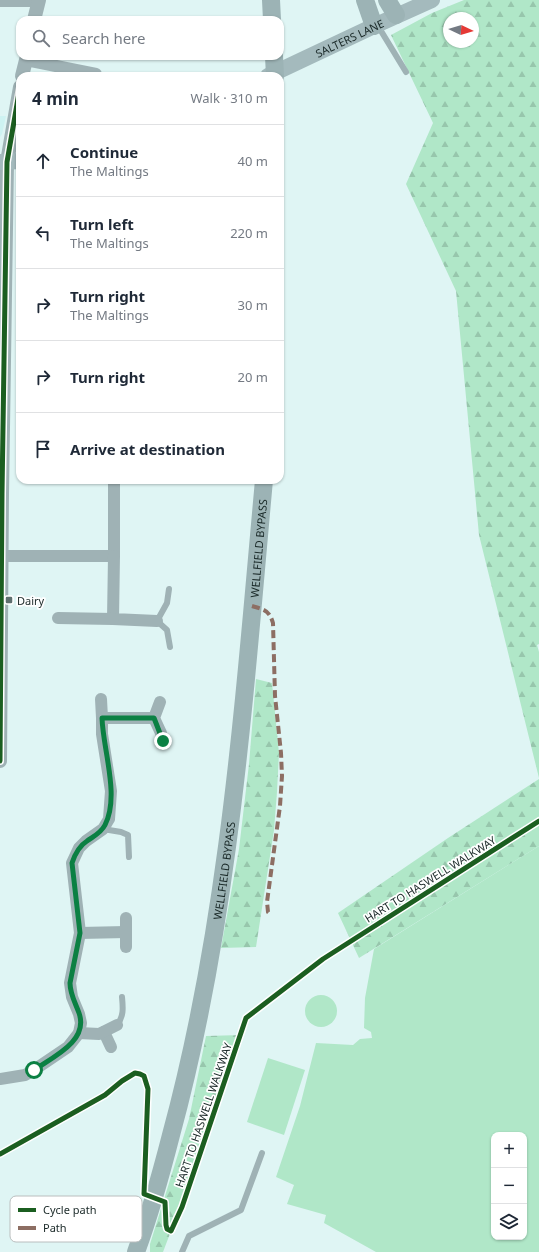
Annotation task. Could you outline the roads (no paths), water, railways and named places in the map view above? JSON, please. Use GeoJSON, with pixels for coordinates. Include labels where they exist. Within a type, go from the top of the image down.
{"type":"FeatureCollection","features":[{"type":"Feature","properties":{"kind":"main road"},"geometry":{"type":"LineString","coordinates":[[365,0],[375,25]]}},
{"type":"Feature","properties":{"kind":"main road"},"geometry":{"type":"LineString","coordinates":[[387,0],[396,15]]}},
{"type":"Feature","properties":{"kind":"main road","name":"SALTERS LANE"},"geometry":{"type":"LineString","coordinates":[[276,72],[396,15],[432,0]]}},
{"type":"Feature","properties":{"kind":"main road"},"geometry":{"type":"LineString","coordinates":[[271,1],[272,16]]}},
{"type":"Feature","properties":{"kind":"main road"},"geometry":{"type":"LineString","coordinates":[[274,60],[275,72]]}},
{"type":"Feature","properties":{"kind":"main road"},"geometry":{"type":"LineString","coordinates":[[253,484],[254,589]]}},
{"type":"Feature","properties":{"kind":"main road","name":"WELLFIELD BYPASS"},"geometry":{"type":"LineString","coordinates":[[142,1234],[154,1198],[183,1090],[209,969],[229,836],[264,484]]}},
{"type":"Feature","properties":{"kind":"main road","name":"WELLFIELD BYPASS"},"geometry":{"type":"LineString","coordinates":[[136,1252],[139,1242]]}},
{"type":"Feature","properties":{"kind":"street"},"geometry":{"type":"LineString","coordinates":[[0,1],[39,1],[35,16]]}},
{"type":"Feature","properties":{"kind":"street"},"geometry":{"type":"LineString","coordinates":[[23,72],[26,60]]}},
{"type":"Feature","properties":{"kind":"street"},"geometry":{"type":"LineString","coordinates":[[33,60],[73,72]]}},
{"type":"Feature","properties":{"kind":"street"},"geometry":{"type":"LineString","coordinates":[[0,760],[1,556],[9,162],[16,115]]}},
{"type":"Feature","properties":{"kind":"street"},"geometry":{"type":"LineString","coordinates":[[113,619],[114,484]]}},
{"type":"Feature","properties":{"kind":"street"},"geometry":{"type":"LineString","coordinates":[[1,556],[114,556]]}},
{"type":"Feature","properties":{"kind":"street"},"geometry":{"type":"LineString","coordinates":[[58,618],[157,621]]}},
{"type":"Feature","properties":{"kind":"street"},"geometry":{"type":"LineString","coordinates":[[0,1079],[25,1075],[34,1070],[68,1047],[80,1033],[81,1023],[72,997],[70,983],[80,933],[72,863],[79,848],[86,841],[103,830],[109,819],[111,791],[102,734],[102,699]]}},
{"type":"Feature","properties":{"kind":"street"},"geometry":{"type":"LineString","coordinates":[[160,702],[154,718],[161,733]]}},
{"type":"Feature","properties":{"kind":"street"},"geometry":{"type":"LineString","coordinates":[[102,718],[154,718]]}},
{"type":"Feature","properties":{"kind":"street"},"geometry":{"type":"LineString","coordinates":[[126,918],[126,947]]}},
{"type":"Feature","properties":{"kind":"street"},"geometry":{"type":"LineString","coordinates":[[80,933],[126,932]]}},
{"type":"Feature","properties":{"kind":"street"},"geometry":{"type":"LineString","coordinates":[[80,1033],[91,1034],[104,1032],[117,1025]]}},
{"type":"Feature","properties":{"kind":"street"},"geometry":{"type":"LineString","coordinates":[[104,1032],[111,1047]]}},
{"type":"Feature","properties":{"kind":"lane"},"geometry":{"type":"LineString","coordinates":[[375,25],[406,72]]}},
{"type":"Feature","properties":{"kind":"lane"},"geometry":{"type":"LineString","coordinates":[[169,588],[168,603],[157,621],[167,630],[170,647]]}},
{"type":"Feature","properties":{"kind":"lane"},"geometry":{"type":"LineString","coordinates":[[161,733],[163,741],[162,748]]}},
{"type":"Feature","properties":{"kind":"lane"},"geometry":{"type":"LineString","coordinates":[[103,830],[121,832],[128,835],[129,857]]}},
{"type":"Feature","properties":{"kind":"lane"},"geometry":{"type":"LineString","coordinates":[[117,1025],[123,1014],[122,997]]}},
{"type":"Feature","properties":{"kind":"lane"},"geometry":{"type":"LineString","coordinates":[[182,1252],[189,1236],[241,1210],[262,1153]]}},
{"type":"Feature","properties":{"kind":"place","name":"Dairy"},"geometry":{"type":"Point","coordinates":[9,600]}}]}
